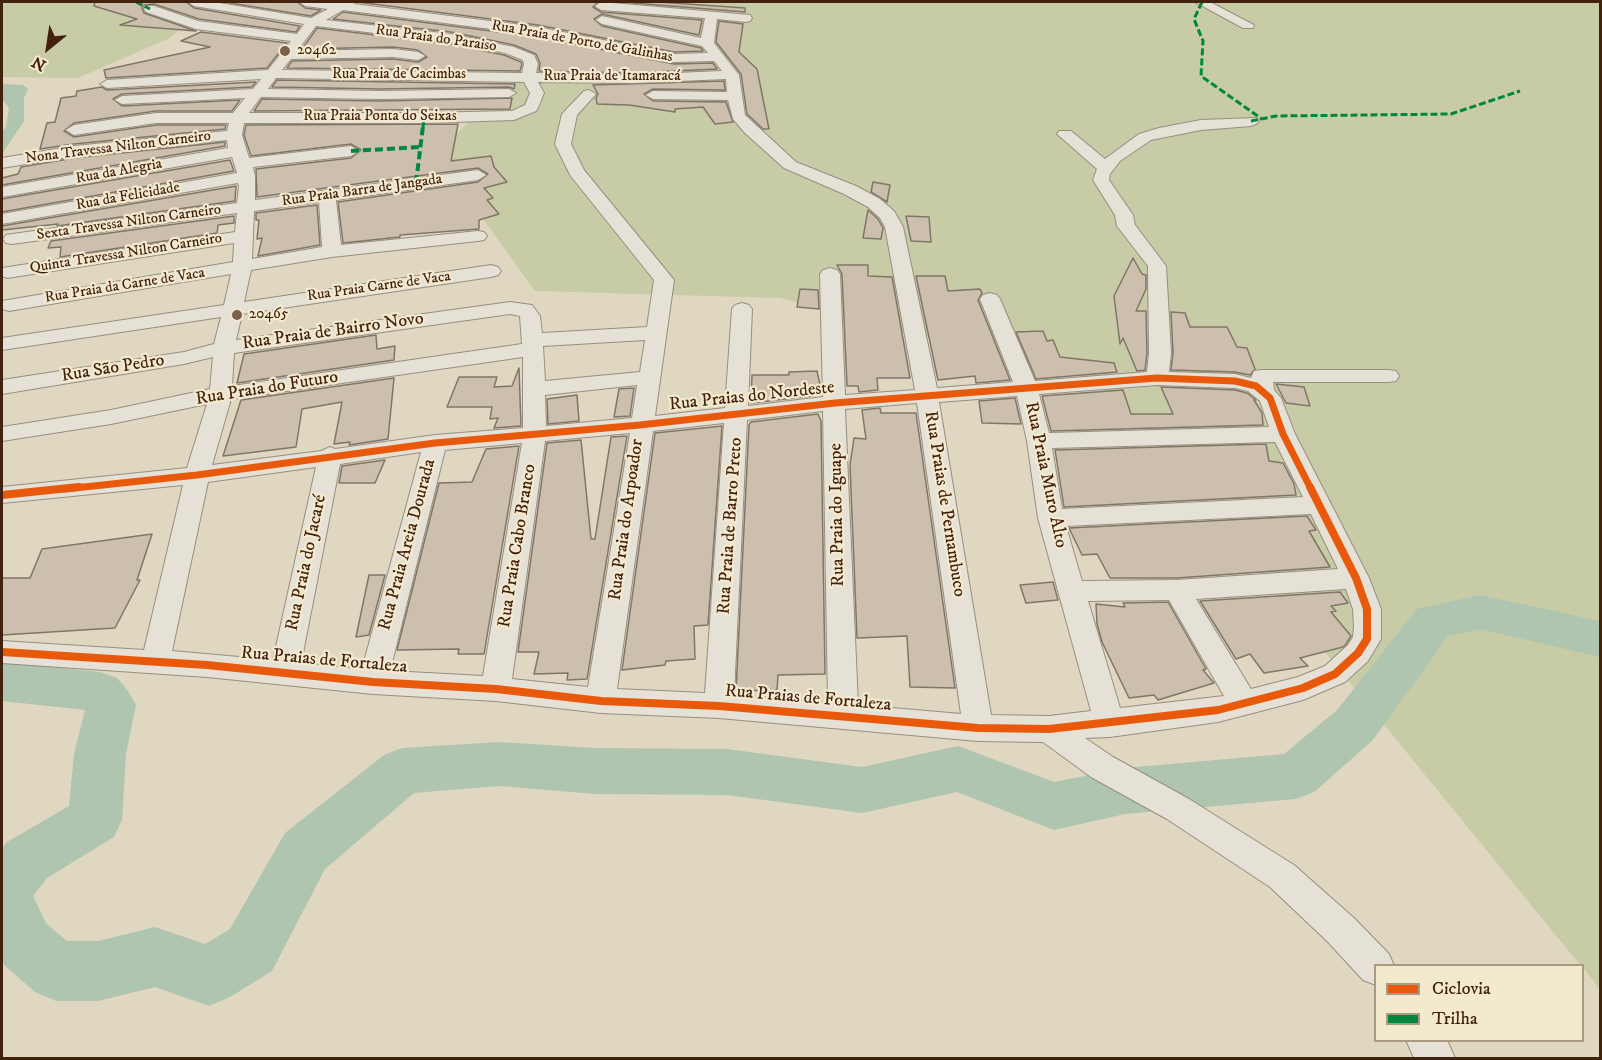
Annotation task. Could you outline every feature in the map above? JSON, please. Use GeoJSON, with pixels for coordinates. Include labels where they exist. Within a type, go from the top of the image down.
{"type":"FeatureCollection","features":[{"type":"Feature","properties":{"kind":"street"},"geometry":{"type":"LineString","coordinates":[[194,2],[230,5],[313,22]]}},
{"type":"Feature","properties":{"kind":"street","name":"Rua Praia de Porto de Galinhas"},"geometry":{"type":"LineString","coordinates":[[305,2],[344,4],[529,30],[674,58],[713,50]]}},
{"type":"Feature","properties":{"kind":"street"},"geometry":{"type":"LineString","coordinates":[[1202,2],[1248,25]]}},
{"type":"Feature","properties":{"kind":"street"},"geometry":{"type":"LineString","coordinates":[[156,661],[197,475],[221,394],[224,348],[242,267],[246,208],[238,117],[313,22],[344,4]]}},
{"type":"Feature","properties":{"kind":"street"},"geometry":{"type":"LineString","coordinates":[[712,16],[708,28],[713,50],[594,17],[594,13],[602,4],[642,10],[746,18]]}},
{"type":"Feature","properties":{"kind":"street"},"geometry":{"type":"LineString","coordinates":[[188,23],[230,5]]}},
{"type":"Feature","properties":{"kind":"street"},"geometry":{"type":"LineString","coordinates":[[150,9],[188,23],[300,38]]}},
{"type":"Feature","properties":{"kind":"street"},"geometry":{"type":"LineString","coordinates":[[624,24],[642,10]]}},
{"type":"Feature","properties":{"kind":"street","name":"Rua Praia do Paraiso"},"geometry":{"type":"LineString","coordinates":[[313,22],[431,35],[492,45],[521,53],[529,58],[531,64],[528,76],[542,93]]}},
{"type":"Feature","properties":{"kind":"street","name":"Rua Praias de Pernambuco"},"geometry":{"type":"LineString","coordinates":[[713,50],[732,75],[738,116],[750,130],[790,165],[850,190],[874,203],[888,215],[894,227],[927,395],[978,728]]}},
{"type":"Feature","properties":{"kind":"street","name":"Rua Praia de Cacimbas"},"geometry":{"type":"LineString","coordinates":[[286,55],[393,53],[418,56]]}},
{"type":"Feature","properties":{"kind":"street","name":"Rua Praia de Cacimbas"},"geometry":{"type":"LineString","coordinates":[[107,84],[271,74],[528,76]]}},
{"type":"Feature","properties":{"kind":"street","name":"Rua Praia de Itamaracá"},"geometry":{"type":"LineString","coordinates":[[528,76],[632,79],[732,75]]}},
{"type":"Feature","properties":{"kind":"street"},"geometry":{"type":"LineString","coordinates":[[122,100],[256,93],[353,95],[542,93]]}},
{"type":"Feature","properties":{"kind":"street","name":"Rua Praia Ponta do Seixas"},"geometry":{"type":"LineString","coordinates":[[74,130],[156,118],[238,117],[352,135],[522,113],[531,108],[542,93]]}},
{"type":"Feature","properties":{"kind":"street","name":"Rua Praia do Arpoador"},"geometry":{"type":"LineString","coordinates":[[586,94],[570,114],[563,144],[576,171],[663,280],[601,701]]}},
{"type":"Feature","properties":{"kind":"street"},"geometry":{"type":"LineString","coordinates":[[634,94],[734,96]]}},
{"type":"Feature","properties":{"kind":"street"},"geometry":{"type":"LineString","coordinates":[[332,251],[336,195],[352,135],[353,95]]}},
{"type":"Feature","properties":{"kind":"street"},"geometry":{"type":"LineString","coordinates":[[1157,378],[1160,353],[1157,266],[1126,226],[1124,215],[1101,180],[1105,167],[1136,143],[1164,131],[1251,121]]}},
{"type":"Feature","properties":{"kind":"street"},"geometry":{"type":"LineString","coordinates":[[1065,134],[1105,167]]}},
{"type":"Feature","properties":{"kind":"street"},"geometry":{"type":"LineString","coordinates":[[241,156],[352,135]]}},
{"type":"Feature","properties":{"kind":"street","name":"Nona Travessa Nilton Carneiro"},"geometry":{"type":"LineString","coordinates":[[2,163],[74,151],[241,156]]}},
{"type":"Feature","properties":{"kind":"street","name":"Rua da Alegria"},"geometry":{"type":"LineString","coordinates":[[2,192],[241,156]]}},
{"type":"Feature","properties":{"kind":"street","name":"Rua da Felicidade"},"geometry":{"type":"LineString","coordinates":[[6,218],[241,156]]}},
{"type":"Feature","properties":{"kind":"street","name":"Rua Praia Barra de Jangada"},"geometry":{"type":"LineString","coordinates":[[246,208],[478,175]]}},
{"type":"Feature","properties":{"kind":"street","name":"Sexta Travessa Nilton Carneiro"},"geometry":{"type":"LineString","coordinates":[[12,239],[154,218],[246,208]]}},
{"type":"Feature","properties":{"kind":"street","name":"Quinta Travessa Nilton Carneiro"},"geometry":{"type":"LineString","coordinates":[[7,272],[245,236]]}},
{"type":"Feature","properties":{"kind":"street","name":"Rua Praia da Carne de Vaca"},"geometry":{"type":"LineString","coordinates":[[9,305],[332,251],[478,236]]}},
{"type":"Feature","properties":{"kind":"street","name":"Rua Praia Carne de Vaca"},"geometry":{"type":"LineString","coordinates":[[2,344],[491,271]]}},
{"type":"Feature","properties":{"kind":"street","name":"Rua Praia do Iguape"},"geometry":{"type":"LineString","coordinates":[[830,274],[843,718]]}},
{"type":"Feature","properties":{"kind":"street","name":"Rua Praia Muro Alto"},"geometry":{"type":"LineString","coordinates":[[990,299],[1027,389],[1039,441],[1051,518],[1110,724]]}},
{"type":"Feature","properties":{"kind":"street","name":"Rua Praia Cabo Branco"},"geometry":{"type":"LineString","coordinates":[[441,316],[510,308],[525,309],[530,316],[535,433],[496,689]]}},
{"type":"Feature","properties":{"kind":"street","name":"Rua Praia de Barro Preto"},"geometry":{"type":"LineString","coordinates":[[719,706],[738,414],[742,309]]}},
{"type":"Feature","properties":{"kind":"street","name":"Rua Praia de Bairro Novo"},"geometry":{"type":"LineString","coordinates":[[224,348],[441,316]]}},
{"type":"Feature","properties":{"kind":"street","name":"Rua Praia do Futuro"},"geometry":{"type":"LineString","coordinates":[[2,434],[111,417],[221,394],[532,345],[656,333]]}},
{"type":"Feature","properties":{"kind":"street","name":"Rua São Pedro"},"geometry":{"type":"LineString","coordinates":[[2,387],[184,358],[224,348]]}},
{"type":"Feature","properties":{"kind":"street"},"geometry":{"type":"LineString","coordinates":[[1039,441],[1283,434],[1270,398],[1263,391],[1262,376],[1388,376]]}},
{"type":"Feature","properties":{"kind":"street"},"geometry":{"type":"LineString","coordinates":[[534,389],[650,377]]}},
{"type":"Feature","properties":{"kind":"street","name":"Rua Praias do Nordeste"},"geometry":{"type":"LineString","coordinates":[[2,495],[197,475],[330,455],[435,443],[640,425],[927,395],[1157,378],[1235,381],[1256,386],[1263,391]]}},
{"type":"Feature","properties":{"kind":"street","name":"Rua Praias de Fortaleza"},"geometry":{"type":"LineString","coordinates":[[2,652],[285,671],[373,682],[496,689],[601,701],[719,706],[978,728],[1050,729],[1218,710],[1304,688],[1335,674],[1358,653],[1367,639],[1367,609],[1356,578],[1283,434]]}},
{"type":"Feature","properties":{"kind":"street","name":"Rua Praia Areia Dourada"},"geometry":{"type":"LineString","coordinates":[[373,682],[435,443]]}},
{"type":"Feature","properties":{"kind":"street","name":"Rua Praia do Jacaré"},"geometry":{"type":"LineString","coordinates":[[285,671],[330,455]]}},
{"type":"Feature","properties":{"kind":"street"},"geometry":{"type":"LineString","coordinates":[[1051,518],[1319,505]]}},
{"type":"Feature","properties":{"kind":"street"},"geometry":{"type":"LineString","coordinates":[[1073,591],[1178,590],[1356,578]]}},
{"type":"Feature","properties":{"kind":"street"},"geometry":{"type":"LineString","coordinates":[[1178,590],[1244,703]]}},
{"type":"Feature","properties":{"kind":"street"},"geometry":{"type":"LineString","coordinates":[[1050,729],[1102,767],[1178,809],[1282,876],[1341,930],[1374,965]]}},
{"type":"Feature","properties":{"kind":"street"},"geometry":{"type":"LineString","coordinates":[[1426,1042],[1437,1059]]}},
{"type":"Feature","properties":{"kind":"shaded area"},"geometry":{"type":"Polygon","coordinates":[[[2,2],[209,2],[170,38],[78,78],[2,77],[2,2]]]}},
{"type":"Feature","properties":{"kind":"shaded area"},"geometry":{"type":"Polygon","coordinates":[[[633,2],[1600,2],[1600,990],[1584,969],[1584,964],[1579,964],[1148,435],[1097,381],[780,298],[535,291],[435,152],[517,80],[606,20],[599,18],[610,9],[620,10],[633,2]]]}},
{"type":"Feature","properties":{"kind":"shaded area"},"geometry":{"type":"Polygon","coordinates":[[[2,84],[23,85],[28,89],[24,98],[24,121],[2,154],[2,131],[6,127],[9,108],[2,99],[2,84]]]}},
{"type":"Feature","properties":{"kind":"building"},"geometry":{"type":"Polygon","coordinates":[[[95,2],[186,2],[194,8],[300,26],[296,32],[199,19],[154,4],[144,5],[142,8],[144,13],[196,31],[120,25],[137,19],[94,6],[95,2]]]}},
{"type":"Feature","properties":{"kind":"building"},"geometry":{"type":"Polygon","coordinates":[[[224,2],[297,2],[305,8],[321,10],[311,16],[224,2]]]}},
{"type":"Feature","properties":{"kind":"building"},"geometry":{"type":"Polygon","coordinates":[[[357,2],[598,2],[593,7],[601,12],[702,20],[699,35],[602,14],[594,19],[602,26],[701,48],[703,51],[674,52],[538,25],[357,2]]]}},
{"type":"Feature","properties":{"kind":"building"},"geometry":{"type":"Polygon","coordinates":[[[621,2],[745,8],[745,12],[621,2]]]}},
{"type":"Feature","properties":{"kind":"building"},"geometry":{"type":"Polygon","coordinates":[[[343,12],[538,37],[674,64],[713,63],[717,69],[632,73],[539,71],[540,63],[536,54],[514,45],[451,32],[333,19],[343,12]]]}},
{"type":"Feature","properties":{"kind":"building"},"geometry":{"type":"Polygon","coordinates":[[[719,21],[743,24],[739,52],[757,69],[769,129],[763,129],[747,114],[741,74],[716,42],[719,21]]]}},
{"type":"Feature","properties":{"kind":"building"},"geometry":{"type":"Polygon","coordinates":[[[317,28],[451,44],[504,55],[522,64],[520,71],[287,68],[292,61],[393,59],[418,62],[427,57],[418,50],[393,47],[302,49],[317,28]]]}},
{"type":"Feature","properties":{"kind":"building"},"geometry":{"type":"Polygon","coordinates":[[[201,32],[287,43],[267,68],[106,78],[104,70],[210,47],[181,41],[201,32]]]}},
{"type":"Feature","properties":{"kind":"building"},"geometry":{"type":"Polygon","coordinates":[[[277,80],[515,84],[514,89],[509,87],[380,89],[272,87],[277,80]]]}},
{"type":"Feature","properties":{"kind":"building"},"geometry":{"type":"Polygon","coordinates":[[[724,81],[725,90],[653,89],[644,94],[653,101],[726,102],[733,122],[715,124],[703,107],[675,109],[675,112],[629,105],[597,104],[598,94],[593,85],[724,81]]]}},
{"type":"Feature","properties":{"kind":"building"},"geometry":{"type":"Polygon","coordinates":[[[256,82],[252,87],[122,94],[113,99],[122,106],[240,100],[232,111],[156,111],[74,123],[64,131],[74,137],[156,125],[226,125],[225,129],[40,149],[47,123],[55,122],[61,98],[76,96],[77,91],[102,87],[107,90],[256,82]]]}},
{"type":"Feature","properties":{"kind":"building"},"geometry":{"type":"Polygon","coordinates":[[[512,98],[510,109],[254,111],[262,99],[380,101],[512,98]]]}},
{"type":"Feature","properties":{"kind":"building"},"geometry":{"type":"Polygon","coordinates":[[[458,124],[451,161],[491,156],[494,167],[507,182],[484,188],[493,198],[487,200],[499,214],[479,220],[479,229],[400,235],[400,237],[343,243],[338,202],[478,182],[488,174],[478,168],[257,197],[256,169],[351,158],[361,150],[351,144],[251,156],[244,135],[246,125],[458,124]]]}},
{"type":"Feature","properties":{"kind":"building"},"geometry":{"type":"Polygon","coordinates":[[[225,142],[225,146],[2,185],[2,178],[18,174],[21,167],[74,158],[225,142]]]}},
{"type":"Feature","properties":{"kind":"building"},"geometry":{"type":"Polygon","coordinates":[[[230,160],[234,171],[2,212],[2,199],[230,160]]]}},
{"type":"Feature","properties":{"kind":"building"},"geometry":{"type":"Polygon","coordinates":[[[873,182],[890,185],[887,202],[871,192],[873,182]]]}},
{"type":"Feature","properties":{"kind":"building"},"geometry":{"type":"Polygon","coordinates":[[[236,186],[235,201],[57,226],[58,224],[2,230],[2,226],[236,186]]]}},
{"type":"Feature","properties":{"kind":"building"},"geometry":{"type":"Polygon","coordinates":[[[317,205],[320,245],[258,256],[262,238],[257,239],[259,220],[256,220],[256,213],[317,205]]]}},
{"type":"Feature","properties":{"kind":"building"},"geometry":{"type":"Polygon","coordinates":[[[868,210],[878,219],[883,228],[881,239],[863,238],[868,210]]]}},
{"type":"Feature","properties":{"kind":"building"},"geometry":{"type":"Polygon","coordinates":[[[234,216],[234,223],[218,225],[217,233],[60,257],[61,247],[48,248],[51,241],[234,216]]]}},
{"type":"Feature","properties":{"kind":"building"},"geometry":{"type":"Polygon","coordinates":[[[906,216],[929,217],[931,242],[911,241],[906,216]]]}},
{"type":"Feature","properties":{"kind":"building"},"geometry":{"type":"Polygon","coordinates":[[[1133,258],[1142,274],[1146,275],[1146,289],[1136,311],[1146,311],[1147,353],[1145,370],[1137,371],[1123,338],[1120,344],[1114,296],[1133,258]]]}},
{"type":"Feature","properties":{"kind":"building"},"geometry":{"type":"Polygon","coordinates":[[[837,265],[868,265],[868,276],[892,277],[910,378],[877,378],[878,390],[859,392],[858,386],[847,386],[842,274],[837,265]]]}},
{"type":"Feature","properties":{"kind":"building"},"geometry":{"type":"Polygon","coordinates":[[[916,276],[945,276],[948,291],[980,289],[982,293],[978,300],[1010,380],[976,383],[975,376],[938,380],[916,276]]]}},
{"type":"Feature","properties":{"kind":"building"},"geometry":{"type":"Polygon","coordinates":[[[800,289],[818,290],[819,309],[797,307],[800,289]]]}},
{"type":"Feature","properties":{"kind":"building"},"geometry":{"type":"Polygon","coordinates":[[[1171,312],[1185,313],[1190,327],[1227,327],[1237,347],[1247,348],[1255,369],[1250,375],[1235,372],[1171,370],[1173,353],[1171,312]]]}},
{"type":"Feature","properties":{"kind":"building"},"geometry":{"type":"Polygon","coordinates":[[[1043,331],[1047,341],[1053,340],[1060,357],[1114,363],[1117,372],[1036,379],[1016,332],[1043,331]]]}},
{"type":"Feature","properties":{"kind":"building"},"geometry":{"type":"Polygon","coordinates":[[[376,335],[377,349],[395,346],[394,360],[237,383],[244,354],[376,335]]]}},
{"type":"Feature","properties":{"kind":"building"},"geometry":{"type":"Polygon","coordinates":[[[519,368],[521,426],[494,428],[498,418],[490,419],[492,407],[447,407],[459,377],[497,377],[494,387],[512,386],[519,368]]]}},
{"type":"Feature","properties":{"kind":"building"},"geometry":{"type":"Polygon","coordinates":[[[817,371],[821,390],[810,390],[812,396],[751,403],[752,375],[789,375],[789,372],[817,371]]]}},
{"type":"Feature","properties":{"kind":"building"},"geometry":{"type":"Polygon","coordinates":[[[394,378],[388,439],[349,445],[350,442],[334,444],[342,402],[302,409],[296,447],[223,456],[241,400],[394,378]]]}},
{"type":"Feature","properties":{"kind":"building"},"geometry":{"type":"Polygon","coordinates":[[[1276,384],[1304,387],[1310,406],[1286,403],[1276,384]]]}},
{"type":"Feature","properties":{"kind":"building"},"geometry":{"type":"Polygon","coordinates":[[[1161,387],[1235,390],[1247,393],[1256,400],[1254,400],[1262,413],[1263,425],[1051,431],[1042,396],[1123,390],[1131,414],[1173,414],[1161,387]]]}},
{"type":"Feature","properties":{"kind":"building"},"geometry":{"type":"Polygon","coordinates":[[[634,388],[630,416],[614,417],[619,389],[634,388]]]}},
{"type":"Feature","properties":{"kind":"building"},"geometry":{"type":"Polygon","coordinates":[[[577,395],[579,421],[548,424],[547,399],[577,395]]]}},
{"type":"Feature","properties":{"kind":"building"},"geometry":{"type":"Polygon","coordinates":[[[1015,398],[1021,424],[982,423],[979,401],[1015,398]]]}},
{"type":"Feature","properties":{"kind":"building"},"geometry":{"type":"Polygon","coordinates":[[[880,408],[881,413],[916,413],[955,688],[910,687],[907,636],[857,638],[850,465],[854,438],[866,439],[862,410],[880,408]]]}},
{"type":"Feature","properties":{"kind":"building"},"geometry":{"type":"Polygon","coordinates":[[[818,414],[821,421],[825,674],[778,675],[777,690],[736,691],[749,425],[751,422],[818,414]]]}},
{"type":"Feature","properties":{"kind":"building"},"geometry":{"type":"Polygon","coordinates":[[[722,426],[708,625],[694,626],[695,659],[666,661],[665,665],[622,670],[655,433],[722,426]]]}},
{"type":"Feature","properties":{"kind":"building"},"geometry":{"type":"Polygon","coordinates":[[[627,436],[587,679],[567,680],[568,673],[534,674],[539,652],[518,652],[547,443],[581,440],[591,539],[595,539],[611,437],[627,436]]]}},
{"type":"Feature","properties":{"kind":"building"},"geometry":{"type":"Polygon","coordinates":[[[1266,444],[1269,461],[1283,463],[1294,484],[1296,495],[1064,507],[1055,450],[1266,444]]]}},
{"type":"Feature","properties":{"kind":"building"},"geometry":{"type":"Polygon","coordinates":[[[519,446],[484,654],[458,654],[459,649],[397,650],[439,483],[472,482],[486,449],[519,446]]]}},
{"type":"Feature","properties":{"kind":"building"},"geometry":{"type":"Polygon","coordinates":[[[385,460],[375,483],[339,483],[342,466],[385,460]]]}},
{"type":"Feature","properties":{"kind":"building"},"geometry":{"type":"Polygon","coordinates":[[[1307,516],[1316,530],[1309,531],[1330,567],[1177,578],[1110,578],[1097,554],[1082,555],[1069,528],[1307,516]]]}},
{"type":"Feature","properties":{"kind":"building"},"geometry":{"type":"Polygon","coordinates":[[[152,534],[137,580],[140,580],[115,628],[2,635],[2,578],[30,578],[42,549],[152,534]]]}},
{"type":"Feature","properties":{"kind":"building"},"geometry":{"type":"Polygon","coordinates":[[[369,575],[385,575],[369,635],[356,637],[369,575]]]}},
{"type":"Feature","properties":{"kind":"building"},"geometry":{"type":"Polygon","coordinates":[[[1053,582],[1058,600],[1026,603],[1020,585],[1053,582]]]}},
{"type":"Feature","properties":{"kind":"building"},"geometry":{"type":"Polygon","coordinates":[[[1340,592],[1348,603],[1331,606],[1336,611],[1331,612],[1351,636],[1346,644],[1343,647],[1300,658],[1308,666],[1264,673],[1250,654],[1236,659],[1200,601],[1340,592]]]}},
{"type":"Feature","properties":{"kind":"building"},"geometry":{"type":"Polygon","coordinates":[[[1168,602],[1206,669],[1203,670],[1214,683],[1158,700],[1154,695],[1129,698],[1102,642],[1097,624],[1096,604],[1125,607],[1123,603],[1168,602]]]}},
{"type":"Feature","properties":{"kind":"waterway"},"geometry":{"type":"LineString","coordinates":[[2,682],[100,692],[111,705],[100,754],[95,820],[27,860],[2,892],[25,944],[56,971],[98,971],[155,957],[209,976],[251,950],[305,851],[402,771],[499,764],[595,771],[727,772],[862,790],[958,769],[1054,806],[1125,791],[1296,776],[1355,725],[1433,621],[1480,612],[1600,639]]}},
{"type":"Feature","properties":{"kind":"marked path"},"geometry":{"type":"LineString","coordinates":[[136,2],[150,9]]}},
{"type":"Feature","properties":{"kind":"marked path"},"geometry":{"type":"LineString","coordinates":[[1202,2],[1194,19],[1203,41],[1201,76],[1262,119]]}},
{"type":"Feature","properties":{"kind":"marked path"},"geometry":{"type":"LineString","coordinates":[[1251,121],[1276,116],[1451,114],[1520,91]]}},
{"type":"Feature","properties":{"kind":"marked path"},"geometry":{"type":"LineString","coordinates":[[416,183],[424,118]]}},
{"type":"Feature","properties":{"kind":"marked path"},"geometry":{"type":"LineString","coordinates":[[351,151],[421,147]]}},
{"type":"Feature","properties":{"kind":"cycle path"},"geometry":{"type":"LineString","coordinates":[[2,495],[197,475],[435,443],[640,425],[835,403],[1157,378],[1235,381],[1256,386],[1270,398],[1283,434],[1356,578],[1367,609],[1368,627],[1367,639],[1358,653],[1335,674],[1303,688],[1218,710],[1049,729],[978,728],[719,706],[601,701],[496,689],[373,682],[207,665],[2,652]]}},
{"type":"Feature","properties":{"kind":"place","name":"20462"},"geometry":{"type":"Point","coordinates":[285,51]}},
{"type":"Feature","properties":{"kind":"place","name":"20465"},"geometry":{"type":"Point","coordinates":[237,315]}}]}
